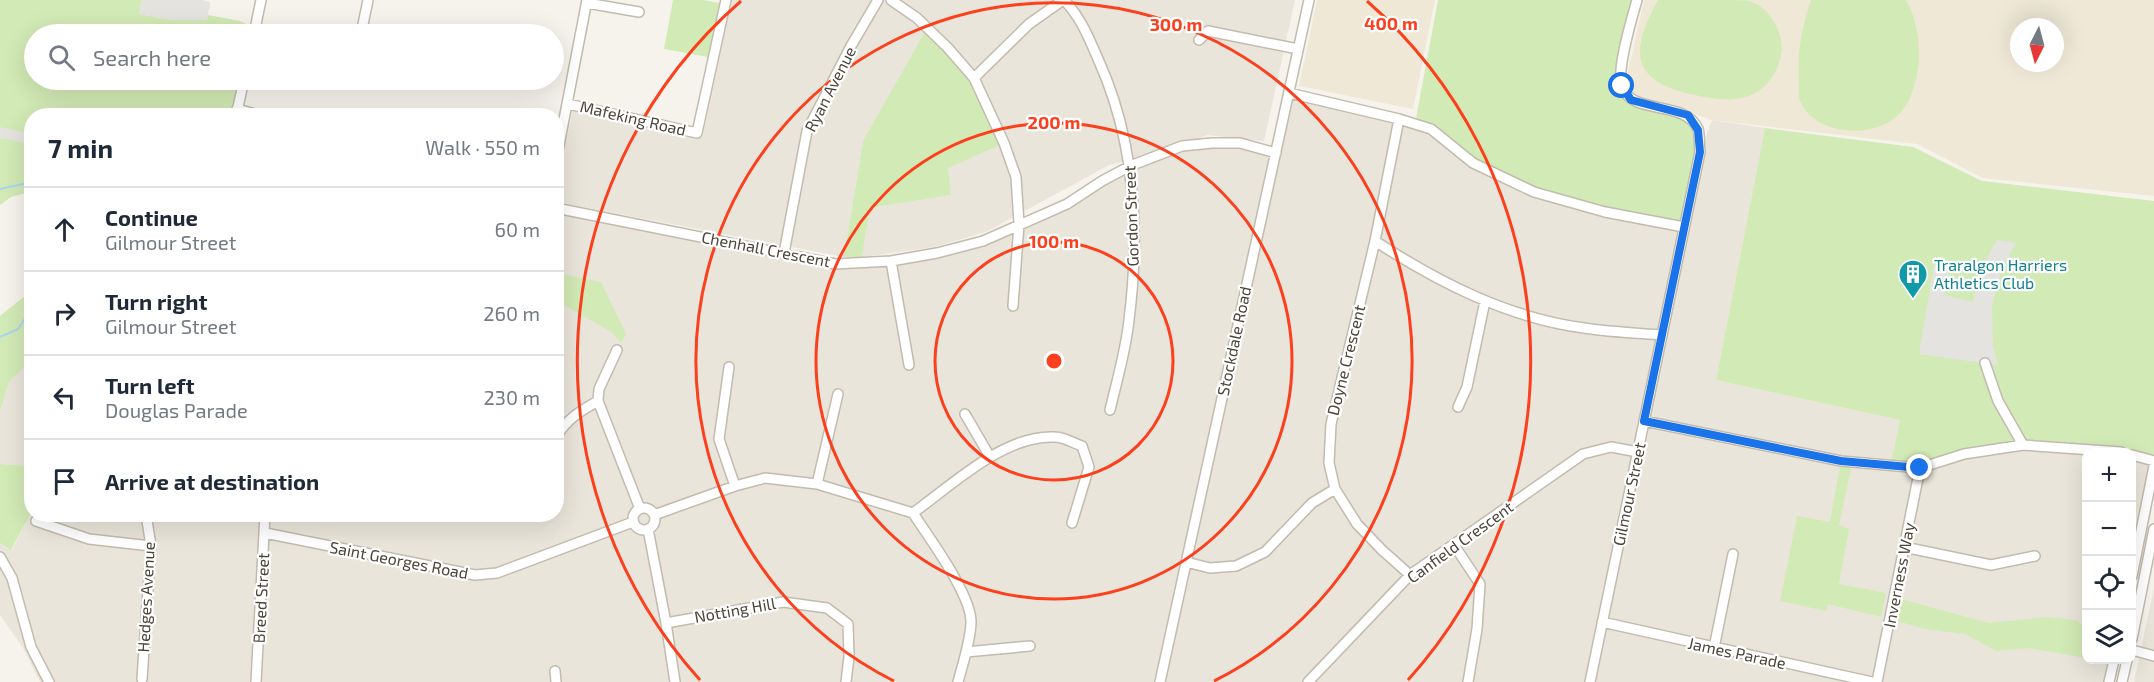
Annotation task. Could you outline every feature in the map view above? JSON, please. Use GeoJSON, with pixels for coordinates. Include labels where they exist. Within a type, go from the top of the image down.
{"type":"FeatureCollection","features":[{"type":"Feature","properties":{"kind":"street"},"geometry":{"type":"LineString","coordinates":[[256,24],[261,0]]}},
{"type":"Feature","properties":{"kind":"street"},"geometry":{"type":"LineString","coordinates":[[363,24],[368,0]]}},
{"type":"Feature","properties":{"kind":"street","name":"Mafeking Road"},"geometry":{"type":"LineString","coordinates":[[568,104],[697,133],[726,0]]}},
{"type":"Feature","properties":{"kind":"street","name":"Ryan Avenue"},"geometry":{"type":"LineString","coordinates":[[784,253],[807,131],[851,46],[878,0]]}},
{"type":"Feature","properties":{"kind":"street"},"geometry":{"type":"LineString","coordinates":[[891,0],[917,18],[948,48],[974,78],[1004,143],[1016,177],[1019,224],[1013,306]]}},
{"type":"Feature","properties":{"kind":"street"},"geometry":{"type":"LineString","coordinates":[[974,78],[1029,24],[1064,0]]}},
{"type":"Feature","properties":{"kind":"street","name":"Gordon Street"},"geometry":{"type":"LineString","coordinates":[[1064,0],[1078,15],[1110,86],[1130,166],[1136,248],[1129,322],[1110,410]]}},
{"type":"Feature","properties":{"kind":"street","name":"Stockdale Road"},"geometry":{"type":"LineString","coordinates":[[1160,682],[1309,0]]}},
{"type":"Feature","properties":{"kind":"street","name":"Gilmour Street"},"geometry":{"type":"LineString","coordinates":[[1590,682],[1700,152],[1698,130],[1688,115],[1631,100],[1622,86],[1621,67],[1636,0]]}},
{"type":"Feature","properties":{"kind":"street"},"geometry":{"type":"LineString","coordinates":[[564,123],[587,2],[639,12]]}},
{"type":"Feature","properties":{"kind":"street"},"geometry":{"type":"LineString","coordinates":[[1199,40],[1208,31],[1298,49]]}},
{"type":"Feature","properties":{"kind":"street"},"geometry":{"type":"LineString","coordinates":[[238,108],[242,90]]}},
{"type":"Feature","properties":{"kind":"street"},"geometry":{"type":"LineString","coordinates":[[1289,93],[1399,119],[1431,129],[1473,163],[1534,192],[1605,212],[1684,227]]}},
{"type":"Feature","properties":{"kind":"street","name":"Doyne Crescent"},"geometry":{"type":"LineString","coordinates":[[1399,119],[1375,240],[1331,424],[1329,463],[1335,489],[1357,524],[1410,575]]}},
{"type":"Feature","properties":{"kind":"street","name":"Chenhall Crescent"},"geometry":{"type":"LineString","coordinates":[[564,210],[835,264],[891,261],[983,241],[1068,204],[1102,181],[1130,166],[1182,146],[1240,143],[1276,153]]}},
{"type":"Feature","properties":{"kind":"street"},"geometry":{"type":"LineString","coordinates":[[1375,240],[1408,263],[1451,286],[1518,313],[1582,328],[1662,335]]}},
{"type":"Feature","properties":{"kind":"street"},"geometry":{"type":"LineString","coordinates":[[891,261],[909,365]]}},
{"type":"Feature","properties":{"kind":"street"},"geometry":{"type":"LineString","coordinates":[[1458,406],[1467,387],[1485,301]]}},
{"type":"Feature","properties":{"kind":"street"},"geometry":{"type":"LineString","coordinates":[[617,350],[599,389],[598,401],[640,509]]}},
{"type":"Feature","properties":{"kind":"street"},"geometry":{"type":"LineString","coordinates":[[1985,363],[1998,401],[2024,445]]}},
{"type":"Feature","properties":{"kind":"street"},"geometry":{"type":"LineString","coordinates":[[729,368],[719,440],[735,486]]}},
{"type":"Feature","properties":{"kind":"street"},"geometry":{"type":"LineString","coordinates":[[818,484],[838,394]]}},
{"type":"Feature","properties":{"kind":"street"},"geometry":{"type":"LineString","coordinates":[[564,425],[581,410],[598,401]]}},
{"type":"Feature","properties":{"kind":"street"},"geometry":{"type":"LineString","coordinates":[[965,414],[990,457]]}},
{"type":"Feature","properties":{"kind":"street"},"geometry":{"type":"LineString","coordinates":[[1644,421],[1841,461],[1920,468],[1964,454],[2024,445],[2082,450]]}},
{"type":"Feature","properties":{"kind":"street"},"geometry":{"type":"LineString","coordinates":[[913,513],[990,457],[1030,438],[1058,436],[1082,446],[1089,467],[1072,523]]}},
{"type":"Feature","properties":{"kind":"street","name":"Canfield Crescent"},"geometry":{"type":"LineString","coordinates":[[1308,682],[1410,575],[1583,454],[1611,447],[1638,452]]}},
{"type":"Feature","properties":{"kind":"street"},"geometry":{"type":"LineString","coordinates":[[2136,456],[2154,461]]}},
{"type":"Feature","properties":{"kind":"street"},"geometry":{"type":"LineString","coordinates":[[2136,556],[2154,466]]}},
{"type":"Feature","properties":{"kind":"street","name":"Inverness Way"},"geometry":{"type":"LineString","coordinates":[[1877,682],[1920,468]]}},
{"type":"Feature","properties":{"kind":"street"},"geometry":{"type":"LineString","coordinates":[[654,515],[735,486],[765,478],[818,484],[913,513],[965,597],[971,621],[958,682]]}},
{"type":"Feature","properties":{"kind":"street"},"geometry":{"type":"LineString","coordinates":[[1186,562],[1210,568],[1236,566],[1265,552],[1312,503],[1335,489]]}},
{"type":"Feature","properties":{"kind":"street"},"geometry":{"type":"LineString","coordinates":[[640,509],[647,509],[654,515],[654,523],[648,529],[637,528],[633,522],[634,514],[640,509]]}},
{"type":"Feature","properties":{"kind":"street"},"geometry":{"type":"LineString","coordinates":[[39,522],[89,539],[150,546]]}},
{"type":"Feature","properties":{"kind":"street","name":"Hedges Avenue"},"geometry":{"type":"LineString","coordinates":[[142,680],[150,546],[147,522]]}},
{"type":"Feature","properties":{"kind":"street","name":"Breed Street"},"geometry":{"type":"LineString","coordinates":[[256,682],[264,522]]}},
{"type":"Feature","properties":{"kind":"street","name":"Saint Georges Road"},"geometry":{"type":"LineString","coordinates":[[265,533],[475,575],[497,573],[633,522]]}},
{"type":"Feature","properties":{"kind":"street"},"geometry":{"type":"LineString","coordinates":[[648,529],[675,682]]}},
{"type":"Feature","properties":{"kind":"street"},"geometry":{"type":"LineString","coordinates":[[2136,619],[2154,529]]}},
{"type":"Feature","properties":{"kind":"street"},"geometry":{"type":"LineString","coordinates":[[1454,545],[1480,584],[1477,629],[1468,682]]}},
{"type":"Feature","properties":{"kind":"street"},"geometry":{"type":"LineString","coordinates":[[1904,547],[1991,565],[2035,556]]}},
{"type":"Feature","properties":{"kind":"street"},"geometry":{"type":"LineString","coordinates":[[1714,648],[1733,554]]}},
{"type":"Feature","properties":{"kind":"street"},"geometry":{"type":"LineString","coordinates":[[0,557],[12,578],[31,647],[49,682]]}},
{"type":"Feature","properties":{"kind":"street","name":"Notting Hill"},"geometry":{"type":"LineString","coordinates":[[666,623],[783,602],[827,608],[848,624],[849,657],[846,682]]}},
{"type":"Feature","properties":{"kind":"street","name":"James Parade"},"geometry":{"type":"LineString","coordinates":[[1602,622],[1872,682]]}},
{"type":"Feature","properties":{"kind":"street"},"geometry":{"type":"LineString","coordinates":[[966,652],[1030,646]]}},
{"type":"Feature","properties":{"kind":"street"},"geometry":{"type":"LineString","coordinates":[[2136,651],[2154,656]]}},
{"type":"Feature","properties":{"kind":"street"},"geometry":{"type":"LineString","coordinates":[[2109,682],[2113,664]]}},
{"type":"Feature","properties":{"kind":"street"},"geometry":{"type":"LineString","coordinates":[[2122,682],[2126,664]]}},
{"type":"Feature","properties":{"kind":"street"},"geometry":{"type":"LineString","coordinates":[[555,672],[556,682]]}},
{"type":"Feature","properties":{"kind":"shaded area"},"geometry":{"type":"Polygon","coordinates":[[[142,0],[202,0],[210,2],[210,7],[206,20],[172,20],[139,14],[142,0]]]}},
{"type":"Feature","properties":{"kind":"shaded area"},"geometry":{"type":"Polygon","coordinates":[[[732,0],[1295,0],[1264,141],[1207,135],[1184,145],[1212,143],[1275,152],[1289,93],[1410,122],[1700,152],[1712,120],[1765,128],[1716,380],[1900,420],[1890,465],[2023,445],[2082,452],[2082,664],[2114,664],[2110,682],[40,682],[23,648],[0,615],[0,543],[12,550],[26,522],[564,522],[564,211],[835,264],[937,253],[983,241],[1168,150],[1109,165],[986,232],[934,247],[862,257],[870,208],[950,195],[863,141],[844,257],[564,203],[564,152],[573,110],[703,136],[732,0]]]}},
{"type":"Feature","properties":{"kind":"shaded area"},"geometry":{"type":"Polygon","coordinates":[[[1317,0],[1435,0],[1413,109],[1299,86],[1317,0]]]}},
{"type":"Feature","properties":{"kind":"shaded area"},"geometry":{"type":"Polygon","coordinates":[[[1644,0],[2154,0],[2154,196],[1983,178],[1917,144],[1712,120],[1635,95],[1627,83],[1644,0]]]}},
{"type":"Feature","properties":{"kind":"shaded area"},"geometry":{"type":"Polygon","coordinates":[[[0,127],[24,132],[24,143],[0,138],[0,127]]]}},
{"type":"Feature","properties":{"kind":"shaded area"},"geometry":{"type":"Polygon","coordinates":[[[1997,240],[2016,243],[2001,271],[1992,305],[1993,345],[1998,365],[1919,354],[1934,266],[1950,268],[1945,295],[1973,302],[1977,282],[1997,240]]]}},
{"type":"Feature","properties":{"kind":"shaded area"},"geometry":{"type":"Polygon","coordinates":[[[24,368],[24,466],[0,464],[0,412],[9,382],[24,368]]]}},
{"type":"Feature","properties":{"kind":"shaded area"},"geometry":{"type":"Polygon","coordinates":[[[2136,456],[2154,461],[2136,556],[2136,456]]]}},
{"type":"Feature","properties":{"kind":"shaded area"},"geometry":{"type":"Polygon","coordinates":[[[2154,588],[2154,682],[2134,682],[2154,588]]]}},
{"type":"Feature","properties":{"kind":"green space"},"geometry":{"type":"Polygon","coordinates":[[[0,0],[142,0],[139,14],[172,20],[206,20],[208,15],[247,24],[24,24],[24,90],[237,90],[233,108],[24,108],[24,194],[11,197],[0,205],[0,0]]]}},
{"type":"Feature","properties":{"kind":"green space"},"geometry":{"type":"Polygon","coordinates":[[[673,0],[703,0],[725,4],[714,58],[664,49],[673,0]]]}},
{"type":"Feature","properties":{"kind":"green space"},"geometry":{"type":"Polygon","coordinates":[[[1438,0],[1637,0],[1622,86],[1631,100],[1688,115],[1698,130],[1700,152],[1684,227],[1534,192],[1473,163],[1431,129],[1415,124],[1438,0]]]}},
{"type":"Feature","properties":{"kind":"green space"},"geometry":{"type":"Polygon","coordinates":[[[1658,0],[1743,0],[1761,7],[1773,20],[1781,41],[1781,55],[1773,76],[1755,93],[1742,98],[1729,99],[1695,95],[1658,82],[1648,73],[1642,62],[1640,49],[1649,18],[1658,0]]]}},
{"type":"Feature","properties":{"kind":"green space"},"geometry":{"type":"Polygon","coordinates":[[[1811,0],[1906,0],[1915,20],[1919,57],[1913,89],[1907,104],[1897,116],[1874,128],[1845,130],[1819,122],[1808,114],[1799,99],[1799,52],[1811,0]]]}},
{"type":"Feature","properties":{"kind":"green space"},"geometry":{"type":"Polygon","coordinates":[[[927,28],[974,78],[1004,143],[948,168],[951,195],[870,208],[862,257],[844,257],[863,141],[927,28]]]}},
{"type":"Feature","properties":{"kind":"green space"},"geometry":{"type":"Polygon","coordinates":[[[1765,128],[1913,147],[1982,181],[2154,201],[2154,461],[2136,454],[2136,448],[2082,449],[2023,445],[1920,468],[1890,466],[1900,420],[1716,380],[1765,128]]]}},
{"type":"Feature","properties":{"kind":"green space"},"geometry":{"type":"Polygon","coordinates":[[[564,274],[601,282],[626,334],[621,343],[613,333],[564,305],[564,274]]]}},
{"type":"Feature","properties":{"kind":"green space"},"geometry":{"type":"Polygon","coordinates":[[[24,297],[24,368],[9,382],[0,412],[0,316],[24,297]]]}},
{"type":"Feature","properties":{"kind":"green space"},"geometry":{"type":"Polygon","coordinates":[[[1841,461],[1851,468],[1839,525],[1849,529],[1839,584],[1886,593],[1881,617],[1828,604],[1826,611],[1780,601],[1797,516],[1830,522],[1841,461]]]}},
{"type":"Feature","properties":{"kind":"green space"},"geometry":{"type":"Polygon","coordinates":[[[0,464],[24,466],[24,522],[26,522],[11,550],[0,543],[0,464]]]}},
{"type":"Feature","properties":{"kind":"green space"},"geometry":{"type":"Polygon","coordinates":[[[1894,597],[1989,623],[2049,617],[2075,620],[2082,624],[2082,657],[2028,648],[1996,651],[1965,634],[1925,629],[1890,619],[1894,597]]]}},
{"type":"Feature","properties":{"kind":"waterway"},"geometry":{"type":"LineString","coordinates":[[0,189],[24,184]]}},
{"type":"Feature","properties":{"kind":"waterway"},"geometry":{"type":"LineString","coordinates":[[0,337],[18,329],[24,320]]}},
{"type":"Feature","properties":{"kind":"place","name":"Traralgon Harriers Athletics Club"},"geometry":{"type":"Point","coordinates":[1913,300]}},
{"type":"Feature","properties":{"kind":"route"},"geometry":{"type":"LineString","coordinates":[[1622,86],[1631,100],[1688,115],[1698,130],[1700,152],[1644,421],[1841,461],[1920,468]]}}]}
